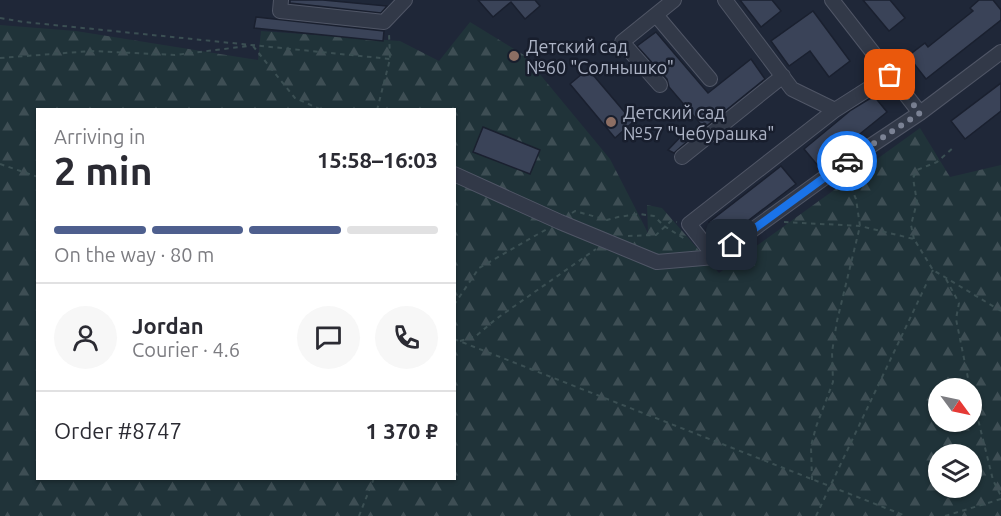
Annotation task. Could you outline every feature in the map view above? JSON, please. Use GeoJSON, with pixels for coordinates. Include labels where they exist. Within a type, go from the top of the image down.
{"type":"FeatureCollection","features":[{"type":"Feature","properties":{"kind":"street"},"geometry":{"type":"LineString","coordinates":[[281,0],[280,11],[384,22],[405,0]]}},
{"type":"Feature","properties":{"kind":"street"},"geometry":{"type":"LineString","coordinates":[[660,85],[622,42],[674,0]]}},
{"type":"Feature","properties":{"kind":"street"},"geometry":{"type":"LineString","coordinates":[[725,0],[792,88],[836,110]]}},
{"type":"Feature","properties":{"kind":"street"},"geometry":{"type":"LineString","coordinates":[[832,0],[920,113]]}},
{"type":"Feature","properties":{"kind":"street"},"geometry":{"type":"LineString","coordinates":[[656,15],[710,79]]}},
{"type":"Feature","properties":{"kind":"street"},"geometry":{"type":"LineString","coordinates":[[456,175],[657,262],[715,257],[842,165],[920,113],[1001,52]]}},
{"type":"Feature","properties":{"kind":"street"},"geometry":{"type":"LineString","coordinates":[[715,257],[689,224],[836,110],[890,75]]}},
{"type":"Feature","properties":{"kind":"street"},"geometry":{"type":"LineString","coordinates":[[682,157],[783,76]]}},
{"type":"Feature","properties":{"kind":"path"},"geometry":{"type":"LineString","coordinates":[[0,18],[390,59]]}},
{"type":"Feature","properties":{"kind":"path"},"geometry":{"type":"LineString","coordinates":[[378,108],[390,59],[389,31],[384,22]]}},
{"type":"Feature","properties":{"kind":"path"},"geometry":{"type":"LineString","coordinates":[[0,58],[91,51],[175,55],[253,46]]}},
{"type":"Feature","properties":{"kind":"path"},"geometry":{"type":"LineString","coordinates":[[253,46],[295,98],[318,108]]}},
{"type":"Feature","properties":{"kind":"path"},"geometry":{"type":"LineString","coordinates":[[952,148],[937,162],[917,170],[913,178],[917,202],[911,225],[915,239],[933,270],[1001,311]]}},
{"type":"Feature","properties":{"kind":"path"},"geometry":{"type":"LineString","coordinates":[[0,164],[36,176]]}},
{"type":"Feature","properties":{"kind":"path"},"geometry":{"type":"LineString","coordinates":[[812,480],[811,446],[833,382],[832,352],[837,321],[860,226],[855,199],[842,165]]}},
{"type":"Feature","properties":{"kind":"path"},"geometry":{"type":"LineString","coordinates":[[460,341],[476,336],[496,319],[607,241],[622,236],[656,235],[671,221],[689,224]]}},
{"type":"Feature","properties":{"kind":"path"},"geometry":{"type":"LineString","coordinates":[[766,221],[860,226],[915,239]]}},
{"type":"Feature","properties":{"kind":"path"},"geometry":{"type":"LineString","coordinates":[[456,302],[480,268]]}},
{"type":"Feature","properties":{"kind":"path"},"geometry":{"type":"LineString","coordinates":[[816,516],[933,270]]}},
{"type":"Feature","properties":{"kind":"path"},"geometry":{"type":"LineString","coordinates":[[945,277],[959,303],[956,319],[968,378]]}},
{"type":"Feature","properties":{"kind":"path"},"geometry":{"type":"LineString","coordinates":[[456,340],[906,516]]}},
{"type":"Feature","properties":{"kind":"path"},"geometry":{"type":"LineString","coordinates":[[945,516],[1001,498],[993,480],[981,432]]}},
{"type":"Feature","properties":{"kind":"path"},"geometry":{"type":"LineString","coordinates":[[359,516],[373,480]]}},
{"type":"Feature","properties":{"kind":"green space"},"geometry":{"type":"Polygon","coordinates":[[[470,22],[524,55],[610,159],[648,233],[647,205],[662,208],[719,273],[920,128],[950,177],[1001,165],[1001,516],[0,516],[0,25],[76,31],[258,60],[261,31],[400,41],[439,61],[470,22]]]}},
{"type":"Feature","properties":{"kind":"building"},"geometry":{"type":"Polygon","coordinates":[[[290,0],[323,0],[387,6],[381,13],[290,3],[290,0]]]}},
{"type":"Feature","properties":{"kind":"building"},"geometry":{"type":"Polygon","coordinates":[[[478,0],[535,0],[540,6],[525,19],[511,2],[493,17],[478,0]]]}},
{"type":"Feature","properties":{"kind":"building"},"geometry":{"type":"Polygon","coordinates":[[[740,0],[772,0],[781,11],[761,27],[740,0]]]}},
{"type":"Feature","properties":{"kind":"building"},"geometry":{"type":"Polygon","coordinates":[[[863,0],[890,0],[905,18],[889,31],[863,0]]]}},
{"type":"Feature","properties":{"kind":"building"},"geometry":{"type":"Polygon","coordinates":[[[979,0],[993,0],[1001,10],[1001,20],[926,79],[908,56],[925,43],[928,47],[973,11],[970,8],[979,0]]]}},
{"type":"Feature","properties":{"kind":"building"},"geometry":{"type":"Polygon","coordinates":[[[813,11],[850,61],[829,77],[810,51],[789,66],[771,41],[813,11]]]}},
{"type":"Feature","properties":{"kind":"building"},"geometry":{"type":"Polygon","coordinates":[[[256,17],[384,31],[383,41],[254,28],[256,17]]]}},
{"type":"Feature","properties":{"kind":"building"},"geometry":{"type":"Polygon","coordinates":[[[656,32],[708,93],[751,59],[765,79],[704,128],[669,87],[667,79],[637,46],[656,32]]]}},
{"type":"Feature","properties":{"kind":"building"},"geometry":{"type":"Polygon","coordinates":[[[588,69],[633,122],[615,138],[570,84],[588,69]]]}},
{"type":"Feature","properties":{"kind":"building"},"geometry":{"type":"Polygon","coordinates":[[[1001,83],[1001,111],[965,139],[951,121],[1001,83]]]}},
{"type":"Feature","properties":{"kind":"building"},"geometry":{"type":"Polygon","coordinates":[[[874,96],[887,112],[819,167],[804,149],[851,110],[874,96]]]}},
{"type":"Feature","properties":{"kind":"building"},"geometry":{"type":"Polygon","coordinates":[[[483,127],[540,150],[530,174],[473,152],[483,127]]]}},
{"type":"Feature","properties":{"kind":"building"},"geometry":{"type":"Polygon","coordinates":[[[686,131],[691,138],[674,153],[668,150],[686,131]]]}},
{"type":"Feature","properties":{"kind":"building"},"geometry":{"type":"Polygon","coordinates":[[[781,166],[796,184],[723,240],[709,222],[781,166]]]}},
{"type":"Feature","properties":{"kind":"way so far"},"geometry":{"type":"LineString","coordinates":[[847,161],[920,113],[890,75]]}},
{"type":"Feature","properties":{"kind":"place","name":"Детский сад №60 \"Солнышко\""},"geometry":{"type":"Point","coordinates":[514,56]}},
{"type":"Feature","properties":{"kind":"place","name":"Детский сад №57 \"Чебурашка\""},"geometry":{"type":"Point","coordinates":[611,122]}},
{"type":"Feature","properties":{"kind":"route"},"geometry":{"type":"LineString","coordinates":[[732,245],[847,161]]}}]}
